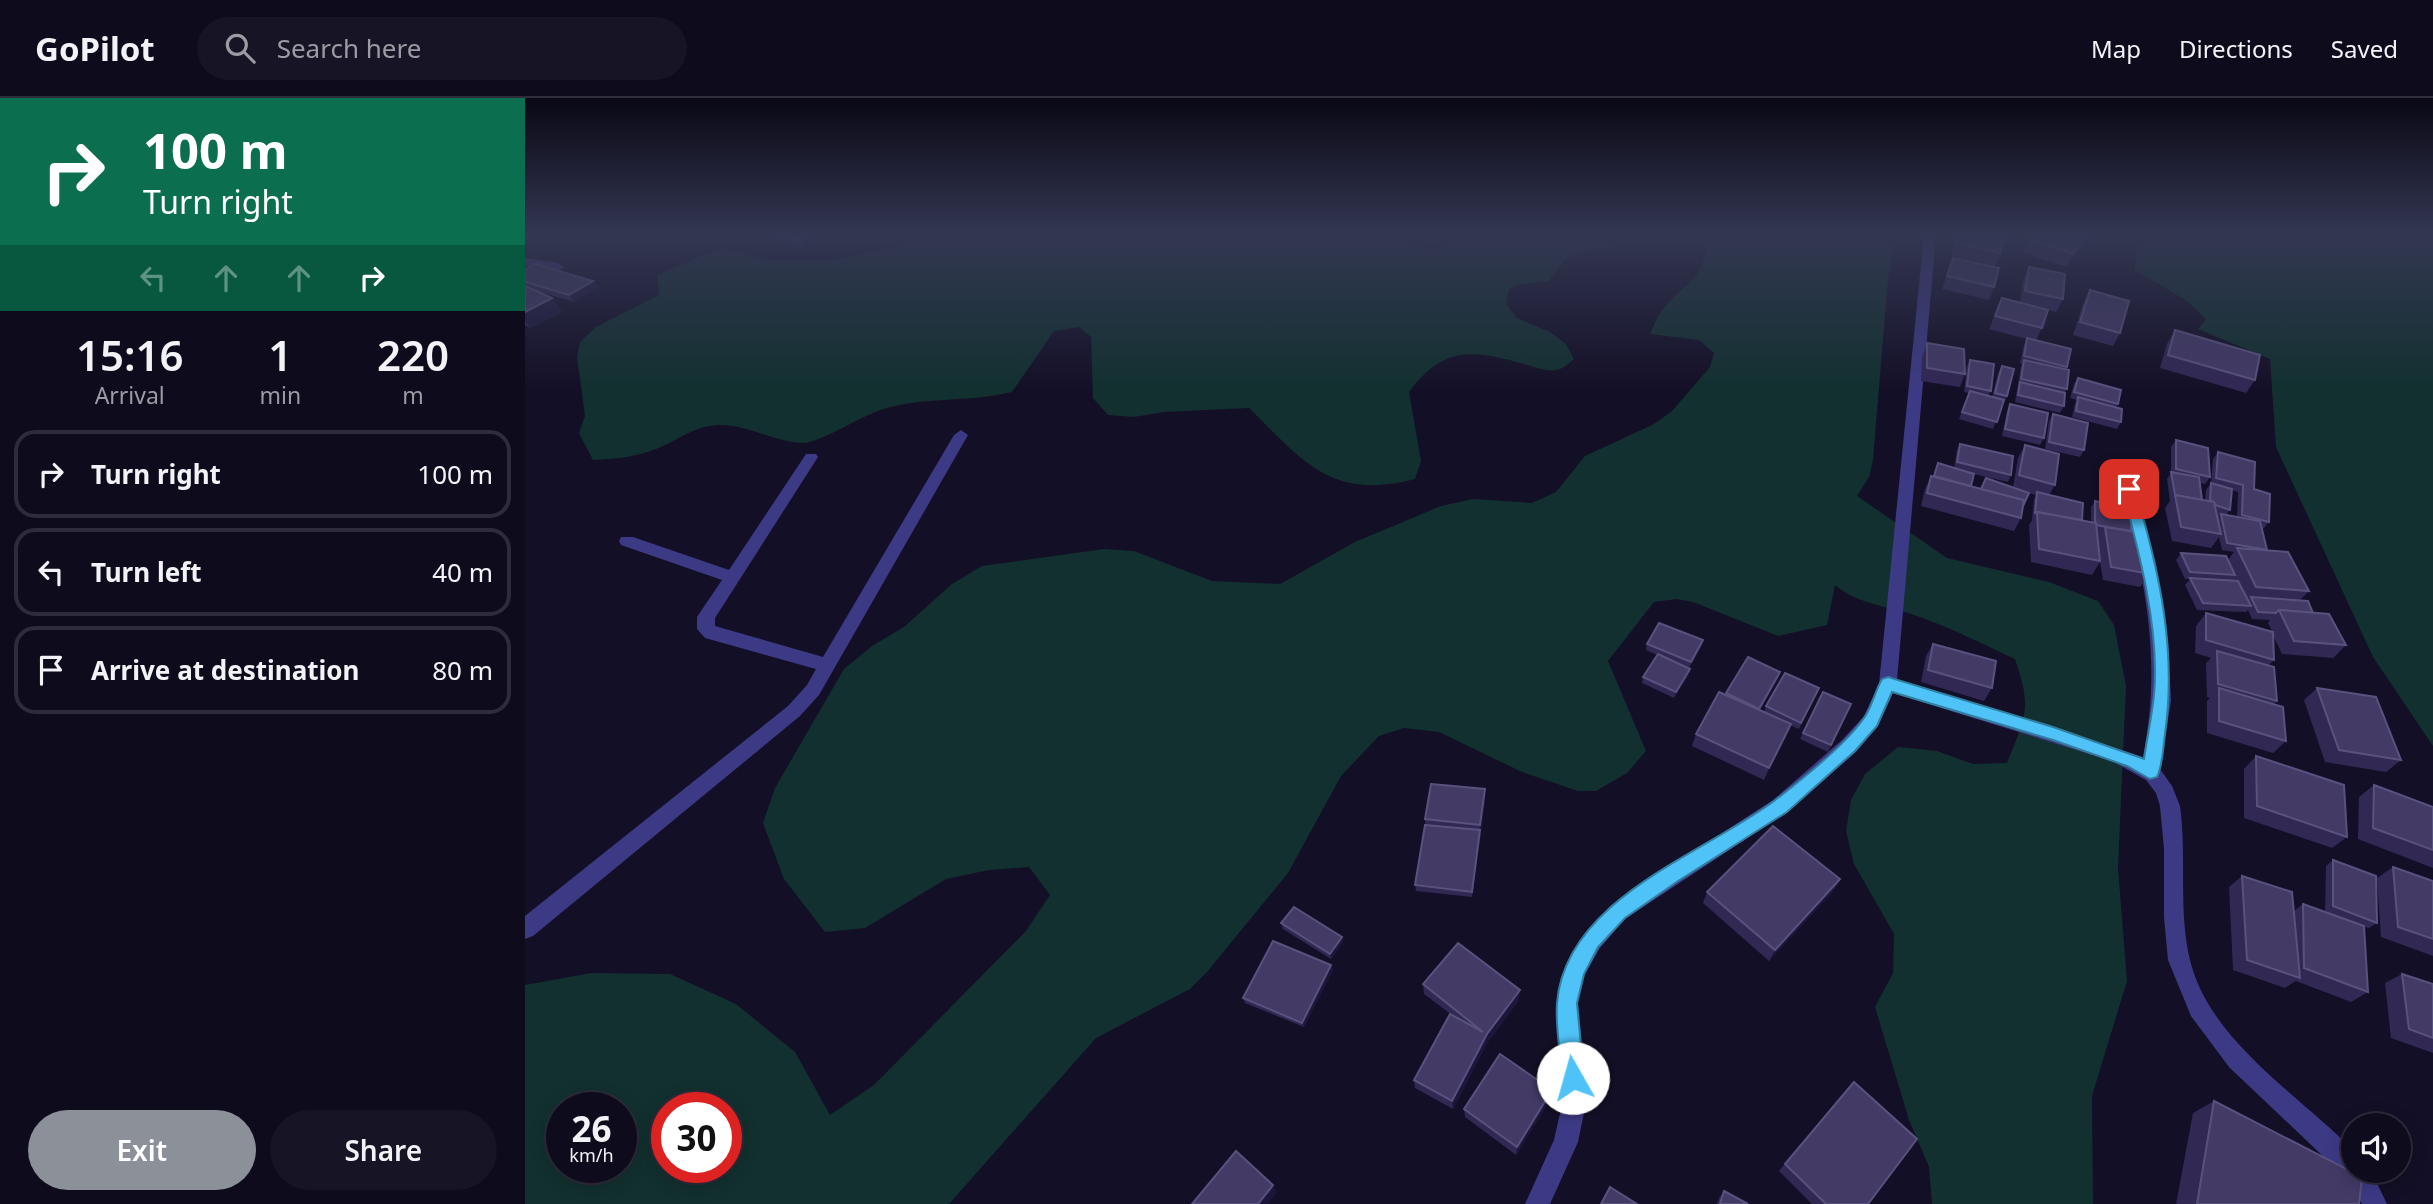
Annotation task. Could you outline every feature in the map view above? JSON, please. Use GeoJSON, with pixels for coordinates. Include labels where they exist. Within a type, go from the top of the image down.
{"type":"FeatureCollection","features":[{"type":"Feature","properties":{"kind":"street"},"geometry":{"type":"LineString","coordinates":[[1537,1204],[1566,1142],[1572,1113],[1573,1078],[1567,1003],[1575,971],[1591,941],[1618,912],[1790,798],[1849,746],[1871,721],[1888,684],[1925,287]]}},
{"type":"Feature","properties":{"kind":"street"},"geometry":{"type":"LineString","coordinates":[[525,929],[642,837],[794,711],[813,690],[961,435]]}},
{"type":"Feature","properties":{"kind":"street"},"geometry":{"type":"LineString","coordinates":[[811,457],[706,617],[706,629],[711,633],[828,665]]}},
{"type":"Feature","properties":{"kind":"street"},"geometry":{"type":"LineString","coordinates":[[2129,489],[2143,539],[2159,631],[2162,693],[2150,772]]}},
{"type":"Feature","properties":{"kind":"street"},"geometry":{"type":"LineString","coordinates":[[627,541],[732,578]]}},
{"type":"Feature","properties":{"kind":"street"},"geometry":{"type":"LineString","coordinates":[[1888,684],[2064,737],[2133,761],[2150,772],[2162,786],[2170,803],[2176,866],[2177,946],[2185,981],[2210,1027],[2256,1076],[2341,1157]]}},
{"type":"Feature","properties":{"kind":"street"},"geometry":{"type":"LineString","coordinates":[[2364,1183],[2375,1204]]}},
{"type":"Feature","properties":{"kind":"green space"},"geometry":{"type":"Polygon","coordinates":[[[658,287],[1514,287],[1509,290],[1506,304],[1517,318],[1550,332],[1566,344],[1574,359],[1559,369],[1548,370],[1474,354],[1447,359],[1435,366],[1409,392],[1421,461],[1415,479],[1386,484],[1361,485],[1321,472],[1286,445],[1249,408],[1164,412],[1134,417],[1108,415],[1093,398],[1091,337],[1079,327],[1054,331],[1012,392],[897,406],[873,413],[810,442],[791,442],[745,428],[721,425],[695,430],[641,454],[593,460],[579,433],[585,416],[577,357],[580,342],[596,327],[659,295],[658,287]]]}},
{"type":"Feature","properties":{"kind":"green space"},"geometry":{"type":"Polygon","coordinates":[[[1684,287],[1887,287],[1873,460],[1869,477],[1857,496],[1947,558],[2049,582],[2098,601],[2114,625],[2126,686],[2118,868],[2127,981],[2092,1096],[2093,1204],[1932,1204],[1929,1167],[1909,1120],[1875,1007],[1893,973],[1894,934],[1854,864],[1846,831],[1851,800],[1865,774],[1898,747],[1937,751],[1973,764],[2007,763],[2025,712],[2024,690],[2015,659],[1932,622],[1854,597],[1835,585],[1827,625],[1778,636],[1693,602],[1677,599],[1654,602],[1608,661],[1646,751],[1627,773],[1596,791],[1578,791],[1522,772],[1439,732],[1404,728],[1379,736],[1341,776],[1288,873],[1207,972],[1190,989],[1096,1038],[949,1204],[525,1204],[525,985],[591,973],[670,974],[736,1004],[795,1052],[830,1115],[874,1085],[1026,931],[1050,895],[1029,867],[989,870],[946,879],[865,928],[825,932],[784,879],[763,823],[775,788],[844,669],[872,646],[904,627],[952,584],[982,566],[1104,549],[1134,551],[1212,581],[1280,584],[1355,542],[1441,506],[1473,499],[1532,503],[1556,492],[1585,456],[1654,424],[1672,411],[1710,367],[1714,353],[1699,340],[1650,334],[1663,309],[1684,287]]]}},
{"type":"Feature","properties":{"kind":"green space"},"geometry":{"type":"Polygon","coordinates":[[[2163,287],[2433,287],[2433,746],[2373,657],[2276,447],[2270,359],[2198,329],[2206,319],[2187,301],[2163,287]]]}},
{"type":"Feature","properties":{"kind":"building"},"geometry":{"type":"Polygon","coordinates":[[[525,287],[552,298],[525,312],[525,287]]]}},
{"type":"Feature","properties":{"kind":"building"},"geometry":{"type":"Polygon","coordinates":[[[541,287],[583,287],[569,295],[541,287]]]}},
{"type":"Feature","properties":{"kind":"building"},"geometry":{"type":"Polygon","coordinates":[[[2026,287],[2064,287],[2063,299],[2025,291],[2026,287]]]}},
{"type":"Feature","properties":{"kind":"building"},"geometry":{"type":"Polygon","coordinates":[[[2090,290],[2129,301],[2120,333],[2080,322],[2090,290]]]}},
{"type":"Feature","properties":{"kind":"building"},"geometry":{"type":"Polygon","coordinates":[[[2002,298],[2048,310],[2042,328],[1995,316],[2002,298]]]}},
{"type":"Feature","properties":{"kind":"building"},"geometry":{"type":"Polygon","coordinates":[[[2175,330],[2260,355],[2255,380],[2168,355],[2175,330]]]}},
{"type":"Feature","properties":{"kind":"building"},"geometry":{"type":"Polygon","coordinates":[[[2027,338],[2071,349],[2067,367],[2024,356],[2027,338]]]}},
{"type":"Feature","properties":{"kind":"building"},"geometry":{"type":"Polygon","coordinates":[[[1927,343],[1964,349],[1965,374],[1927,368],[1927,343]]]}},
{"type":"Feature","properties":{"kind":"building"},"geometry":{"type":"Polygon","coordinates":[[[1970,360],[1994,364],[1991,391],[1967,386],[1970,360]]]}},
{"type":"Feature","properties":{"kind":"building"},"geometry":{"type":"Polygon","coordinates":[[[2024,360],[2069,370],[2067,389],[2021,379],[2024,360]]]}},
{"type":"Feature","properties":{"kind":"building"},"geometry":{"type":"Polygon","coordinates":[[[2002,366],[2014,369],[2007,396],[1995,393],[2002,366]]]}},
{"type":"Feature","properties":{"kind":"building"},"geometry":{"type":"Polygon","coordinates":[[[2078,378],[2121,390],[2118,404],[2074,392],[2078,378]]]}},
{"type":"Feature","properties":{"kind":"building"},"geometry":{"type":"Polygon","coordinates":[[[2020,382],[2065,393],[2064,406],[2018,395],[2020,382]]]}},
{"type":"Feature","properties":{"kind":"building"},"geometry":{"type":"Polygon","coordinates":[[[1970,391],[2004,400],[1997,422],[1962,412],[1970,391]]]}},
{"type":"Feature","properties":{"kind":"building"},"geometry":{"type":"Polygon","coordinates":[[[2078,397],[2122,409],[2121,422],[2076,411],[2078,397]]]}},
{"type":"Feature","properties":{"kind":"building"},"geometry":{"type":"Polygon","coordinates":[[[2010,404],[2048,413],[2044,438],[2005,429],[2010,404]]]}},
{"type":"Feature","properties":{"kind":"building"},"geometry":{"type":"Polygon","coordinates":[[[2053,414],[2088,423],[2084,450],[2049,442],[2053,414]]]}},
{"type":"Feature","properties":{"kind":"building"},"geometry":{"type":"Polygon","coordinates":[[[2176,440],[2208,448],[2210,477],[2176,469],[2176,440]]]}},
{"type":"Feature","properties":{"kind":"building"},"geometry":{"type":"Polygon","coordinates":[[[1960,444],[2013,456],[2011,475],[1957,462],[1960,444]]]}},
{"type":"Feature","properties":{"kind":"building"},"geometry":{"type":"Polygon","coordinates":[[[2025,445],[2059,454],[2055,485],[2019,475],[2025,445]]]}},
{"type":"Feature","properties":{"kind":"building"},"geometry":{"type":"Polygon","coordinates":[[[2218,452],[2255,462],[2254,489],[2270,494],[2269,522],[2242,515],[2243,485],[2216,478],[2218,452]]]}},
{"type":"Feature","properties":{"kind":"building"},"geometry":{"type":"Polygon","coordinates":[[[1938,463],[1974,474],[1971,486],[1934,476],[1938,463]]]}},
{"type":"Feature","properties":{"kind":"building"},"geometry":{"type":"Polygon","coordinates":[[[2171,472],[2199,477],[2202,500],[2175,495],[2171,472]]]}},
{"type":"Feature","properties":{"kind":"building"},"geometry":{"type":"Polygon","coordinates":[[[1931,476],[2024,500],[2021,518],[1927,493],[1931,476]]]}},
{"type":"Feature","properties":{"kind":"building"},"geometry":{"type":"Polygon","coordinates":[[[1986,478],[2029,493],[2023,506],[2024,500],[1981,489],[1986,478]]]}},
{"type":"Feature","properties":{"kind":"building"},"geometry":{"type":"Polygon","coordinates":[[[2211,483],[2232,489],[2230,510],[2210,501],[2211,483]]]}},
{"type":"Feature","properties":{"kind":"building"},"geometry":{"type":"Polygon","coordinates":[[[2037,492],[2083,503],[2082,520],[2035,513],[2037,492]]]}},
{"type":"Feature","properties":{"kind":"building"},"geometry":{"type":"Polygon","coordinates":[[[2175,495],[2214,502],[2221,534],[2181,527],[2175,495]]]}},
{"type":"Feature","properties":{"kind":"building"},"geometry":{"type":"Polygon","coordinates":[[[2095,501],[2131,509],[2131,531],[2096,525],[2095,501]]]}},
{"type":"Feature","properties":{"kind":"building"},"geometry":{"type":"Polygon","coordinates":[[[2037,512],[2096,523],[2100,561],[2039,549],[2037,512]]]}},
{"type":"Feature","properties":{"kind":"building"},"geometry":{"type":"Polygon","coordinates":[[[2221,514],[2260,521],[2267,550],[2227,543],[2221,514]]]}},
{"type":"Feature","properties":{"kind":"building"},"geometry":{"type":"Polygon","coordinates":[[[2105,527],[2142,533],[2150,574],[2111,567],[2105,527]]]}},
{"type":"Feature","properties":{"kind":"building"},"geometry":{"type":"Polygon","coordinates":[[[2237,548],[2288,552],[2309,591],[2256,587],[2237,548]]]}},
{"type":"Feature","properties":{"kind":"building"},"geometry":{"type":"Polygon","coordinates":[[[2181,553],[2226,556],[2235,575],[2190,572],[2181,553]]]}},
{"type":"Feature","properties":{"kind":"building"},"geometry":{"type":"Polygon","coordinates":[[[2190,578],[2238,581],[2251,606],[2203,603],[2190,578]]]}},
{"type":"Feature","properties":{"kind":"building"},"geometry":{"type":"Polygon","coordinates":[[[2251,597],[2308,601],[2313,613],[2279,610],[2276,613],[2258,612],[2251,597]]]}},
{"type":"Feature","properties":{"kind":"building"},"geometry":{"type":"Polygon","coordinates":[[[2279,610],[2329,614],[2346,645],[2294,641],[2279,610]]]}},
{"type":"Feature","properties":{"kind":"building"},"geometry":{"type":"Polygon","coordinates":[[[2206,613],[2273,632],[2274,660],[2206,640],[2206,613]]]}},
{"type":"Feature","properties":{"kind":"building"},"geometry":{"type":"Polygon","coordinates":[[[1659,623],[1703,640],[1691,662],[1647,644],[1659,623]]]}},
{"type":"Feature","properties":{"kind":"building"},"geometry":{"type":"Polygon","coordinates":[[[1933,644],[1996,661],[1992,688],[1928,670],[1933,644]]]}},
{"type":"Feature","properties":{"kind":"building"},"geometry":{"type":"Polygon","coordinates":[[[2217,651],[2274,667],[2277,701],[2218,684],[2217,651]]]}},
{"type":"Feature","properties":{"kind":"building"},"geometry":{"type":"Polygon","coordinates":[[[1658,654],[1690,669],[1676,692],[1643,677],[1658,654]]]}},
{"type":"Feature","properties":{"kind":"building"},"geometry":{"type":"Polygon","coordinates":[[[1748,657],[1780,672],[1759,709],[1726,693],[1748,657]]]}},
{"type":"Feature","properties":{"kind":"building"},"geometry":{"type":"Polygon","coordinates":[[[1785,673],[1819,688],[1801,723],[1766,706],[1785,673]]]}},
{"type":"Feature","properties":{"kind":"building"},"geometry":{"type":"Polygon","coordinates":[[[2219,688],[2283,707],[2286,741],[2219,721],[2219,688]]]}},
{"type":"Feature","properties":{"kind":"building"},"geometry":{"type":"Polygon","coordinates":[[[2317,688],[2376,697],[2401,760],[2339,750],[2317,688]]]}},
{"type":"Feature","properties":{"kind":"building"},"geometry":{"type":"Polygon","coordinates":[[[1719,692],[1791,724],[1769,768],[1696,734],[1719,692]]]}},
{"type":"Feature","properties":{"kind":"building"},"geometry":{"type":"Polygon","coordinates":[[[1823,692],[1851,704],[1831,745],[1803,733],[1823,692]]]}},
{"type":"Feature","properties":{"kind":"building"},"geometry":{"type":"Polygon","coordinates":[[[2256,756],[2344,785],[2347,837],[2257,806],[2256,756]]]}},
{"type":"Feature","properties":{"kind":"building"},"geometry":{"type":"Polygon","coordinates":[[[1431,784],[1485,789],[1480,825],[1425,819],[1431,784]]]}},
{"type":"Feature","properties":{"kind":"building"},"geometry":{"type":"Polygon","coordinates":[[[2374,785],[2433,807],[2433,850],[2373,828],[2374,785]]]}},
{"type":"Feature","properties":{"kind":"building"},"geometry":{"type":"Polygon","coordinates":[[[1425,825],[1480,830],[1472,892],[1415,885],[1425,825]]]}},
{"type":"Feature","properties":{"kind":"building"},"geometry":{"type":"Polygon","coordinates":[[[1773,826],[1840,879],[1775,950],[1707,892],[1773,826]]]}},
{"type":"Feature","properties":{"kind":"building"},"geometry":{"type":"Polygon","coordinates":[[[2333,860],[2376,876],[2377,923],[2333,906],[2333,860]]]}},
{"type":"Feature","properties":{"kind":"building"},"geometry":{"type":"Polygon","coordinates":[[[2393,867],[2433,881],[2433,939],[2398,927],[2393,867]]]}},
{"type":"Feature","properties":{"kind":"building"},"geometry":{"type":"Polygon","coordinates":[[[2242,876],[2292,892],[2300,978],[2247,960],[2242,876]]]}},
{"type":"Feature","properties":{"kind":"building"},"geometry":{"type":"Polygon","coordinates":[[[2303,904],[2364,926],[2368,992],[2304,968],[2303,904]]]}},
{"type":"Feature","properties":{"kind":"building"},"geometry":{"type":"Polygon","coordinates":[[[1294,907],[1342,937],[1330,954],[1281,923],[1294,907]]]}},
{"type":"Feature","properties":{"kind":"building"},"geometry":{"type":"Polygon","coordinates":[[[1273,941],[1331,965],[1302,1023],[1243,998],[1273,941]]]}},
{"type":"Feature","properties":{"kind":"building"},"geometry":{"type":"Polygon","coordinates":[[[1458,943],[1520,990],[1487,1034],[1452,1101],[1414,1080],[1450,1014],[1483,1032],[1423,984],[1458,943]]]}},
{"type":"Feature","properties":{"kind":"building"},"geometry":{"type":"Polygon","coordinates":[[[2402,974],[2433,984],[2433,1038],[2409,1029],[2402,974]]]}},
{"type":"Feature","properties":{"kind":"building"},"geometry":{"type":"Polygon","coordinates":[[[1500,1054],[1552,1090],[1517,1147],[1464,1109],[1500,1054]]]}},
{"type":"Feature","properties":{"kind":"building"},"geometry":{"type":"Polygon","coordinates":[[[1854,1082],[1917,1139],[1868,1204],[1826,1204],[1785,1164],[1854,1082]]]}},
{"type":"Feature","properties":{"kind":"building"},"geometry":{"type":"Polygon","coordinates":[[[2214,1101],[2341,1166],[2341,1183],[2361,1183],[2359,1204],[2197,1204],[2214,1101]]]}},
{"type":"Feature","properties":{"kind":"building"},"geometry":{"type":"Polygon","coordinates":[[[1236,1151],[1273,1185],[1258,1204],[1192,1204],[1236,1151]]]}},
{"type":"Feature","properties":{"kind":"building"},"geometry":{"type":"Polygon","coordinates":[[[1610,1187],[1637,1204],[1601,1204],[1610,1187]]]}},
{"type":"Feature","properties":{"kind":"building"},"geometry":{"type":"Polygon","coordinates":[[[1724,1191],[1748,1204],[1720,1204],[1724,1191]]]}},
{"type":"Feature","properties":{"kind":"route"},"geometry":{"type":"LineString","coordinates":[[1573,1078],[1567,1003],[1575,971],[1591,941],[1618,912],[1780,806],[1849,746],[1871,721],[1888,684],[2053,734],[2133,761],[2150,772],[2162,693],[2159,631],[2143,539],[2129,489]]}}]}
